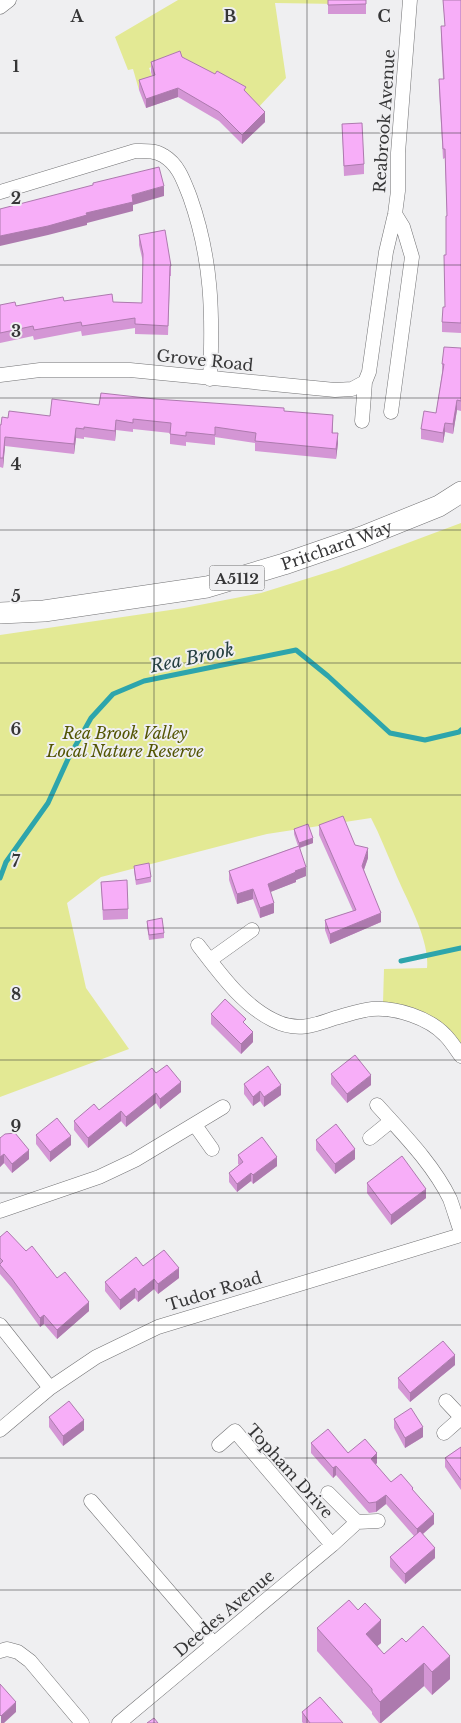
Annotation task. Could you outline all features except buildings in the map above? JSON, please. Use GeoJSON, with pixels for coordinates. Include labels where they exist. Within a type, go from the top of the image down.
{"type":"FeatureCollection","features":[{"type":"Feature","properties":{"kind":"main road","name":"Pritchard Way"},"geometry":{"type":"LineString","coordinates":[[0,613],[44,611],[206,587],[284,564],[362,537],[438,506],[461,492]]}},
{"type":"Feature","properties":{"kind":"street"},"geometry":{"type":"LineString","coordinates":[[0,7],[9,0]]}},
{"type":"Feature","properties":{"kind":"street","name":"Reabrook Avenue"},"geometry":{"type":"LineString","coordinates":[[365,382],[369,372],[386,252],[398,191],[398,153],[410,0]]}},
{"type":"Feature","properties":{"kind":"street"},"geometry":{"type":"LineString","coordinates":[[0,192],[135,151],[151,150],[164,156],[176,167],[184,181],[197,216],[205,246],[211,306],[210,378]]}},
{"type":"Feature","properties":{"kind":"street","name":"Reabrook Avenue"},"geometry":{"type":"LineString","coordinates":[[391,412],[412,257],[403,227],[395,214]]}},
{"type":"Feature","properties":{"kind":"street","name":"Grove Road"},"geometry":{"type":"LineString","coordinates":[[0,375],[40,370],[95,369],[174,373],[335,390],[352,389],[365,382]]}},
{"type":"Feature","properties":{"kind":"street"},"geometry":{"type":"LineString","coordinates":[[362,421],[365,382]]}},
{"type":"Feature","properties":{"kind":"street"},"geometry":{"type":"LineString","coordinates":[[210,960],[252,930]]}},
{"type":"Feature","properties":{"kind":"street"},"geometry":{"type":"LineString","coordinates":[[198,945],[228,983],[257,1010],[274,1021],[291,1026],[312,1026],[353,1013],[373,1009],[392,1010],[413,1015],[427,1021],[444,1034],[461,1056]]}},
{"type":"Feature","properties":{"kind":"street"},"geometry":{"type":"LineString","coordinates":[[377,1105],[423,1158],[439,1180],[450,1200],[461,1233]]}},
{"type":"Feature","properties":{"kind":"street"},"geometry":{"type":"LineString","coordinates":[[0,1211],[100,1177],[135,1160],[195,1125],[223,1106]]}},
{"type":"Feature","properties":{"kind":"street"},"geometry":{"type":"LineString","coordinates":[[370,1138],[391,1121]]}},
{"type":"Feature","properties":{"kind":"street"},"geometry":{"type":"LineString","coordinates":[[195,1125],[212,1149]]}},
{"type":"Feature","properties":{"kind":"street","name":"Tudor Road"},"geometry":{"type":"LineString","coordinates":[[0,1430],[50,1388],[103,1353],[158,1327],[461,1233]]}},
{"type":"Feature","properties":{"kind":"street"},"geometry":{"type":"LineString","coordinates":[[0,1325],[50,1388]]}},
{"type":"Feature","properties":{"kind":"street"},"geometry":{"type":"LineString","coordinates":[[444,1433],[461,1418],[446,1401]]}},
{"type":"Feature","properties":{"kind":"street","name":"Topham Drive"},"geometry":{"type":"LineString","coordinates":[[219,1445],[235,1430],[332,1545]]}},
{"type":"Feature","properties":{"kind":"street"},"geometry":{"type":"LineString","coordinates":[[328,1493],[354,1525],[378,1521]]}},
{"type":"Feature","properties":{"kind":"street"},"geometry":{"type":"LineString","coordinates":[[91,1501],[214,1644]]}},
{"type":"Feature","properties":{"kind":"street","name":"Deedes Avenue"},"geometry":{"type":"LineString","coordinates":[[119,1723],[354,1525]]}},
{"type":"Feature","properties":{"kind":"street"},"geometry":{"type":"LineString","coordinates":[[0,1651],[6,1649],[18,1652],[30,1661],[82,1723]]}},
{"type":"Feature","properties":{"kind":"green space"},"geometry":{"type":"Polygon","coordinates":[[[178,0],[338,0],[338,4],[275,3],[286,78],[255,111],[184,79],[186,58],[170,65],[161,64],[149,68],[155,85],[139,90],[133,69],[128,70],[115,37],[178,0]]]}},
{"type":"Feature","properties":{"kind":"green space","name":"Rea Brook Valley Local Nature Reserve"},"geometry":{"type":"Polygon","coordinates":[[[461,523],[461,1044],[383,1003],[384,969],[427,968],[427,957],[416,919],[371,818],[267,834],[101,877],[67,903],[86,988],[129,1049],[0,1097],[0,635],[184,608],[261,593],[338,569],[461,523]]]}},
{"type":"Feature","properties":{"kind":"waterway","name":"Rea Brook"},"geometry":{"type":"LineString","coordinates":[[0,878],[6,862],[48,803],[68,759],[91,718],[113,694],[144,681],[296,650],[328,676],[390,733],[425,740],[461,730]]}},
{"type":"Feature","properties":{"kind":"waterway"},"geometry":{"type":"LineString","coordinates":[[401,961],[461,948]]}}]}
